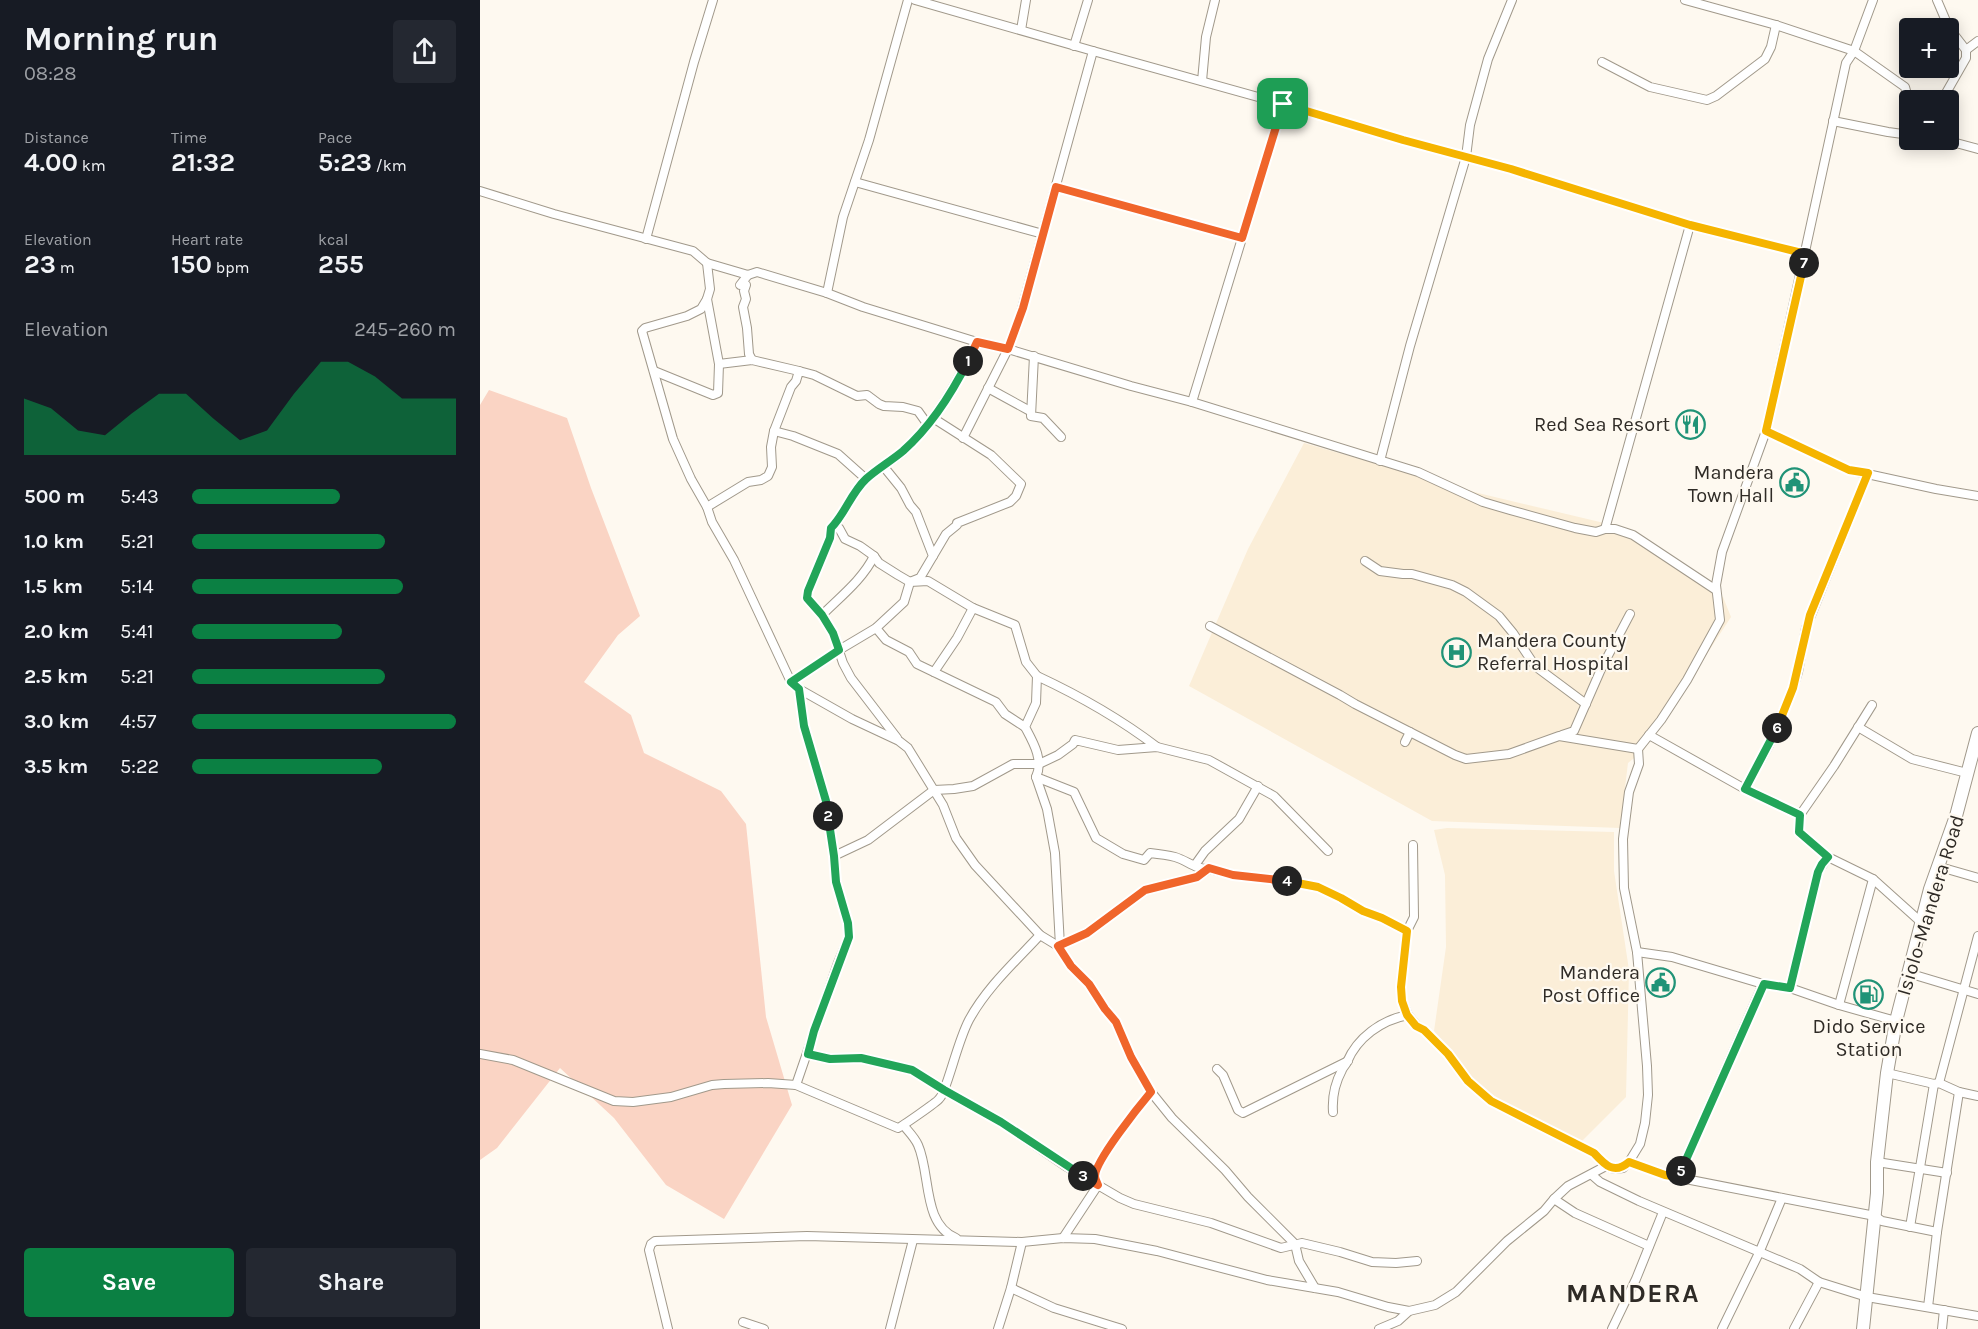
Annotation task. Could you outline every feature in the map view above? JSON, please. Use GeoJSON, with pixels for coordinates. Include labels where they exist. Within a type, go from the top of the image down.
{"type":"FeatureCollection","features":[{"type":"Feature","properties":{"kind":"highway","name":"Isiolo-Mandera Road"},"geometry":{"type":"LineString","coordinates":[[1863,1329],[1875,1216],[1877,1162],[1887,1073],[1896,1021],[1930,889],[1940,867],[1956,816],[1978,733]]}},
{"type":"Feature","properties":{"kind":"street"},"geometry":{"type":"LineString","coordinates":[[646,238],[713,0]]}},
{"type":"Feature","properties":{"kind":"street"},"geometry":{"type":"LineString","coordinates":[[827,293],[843,218],[869,140],[908,0]]}},
{"type":"Feature","properties":{"kind":"street"},"geometry":{"type":"LineString","coordinates":[[915,0],[1511,169],[1690,225],[1806,254]]}},
{"type":"Feature","properties":{"kind":"street"},"geometry":{"type":"LineString","coordinates":[[1021,30],[1026,0]]}},
{"type":"Feature","properties":{"kind":"street"},"geometry":{"type":"LineString","coordinates":[[1074,46],[1088,0]]}},
{"type":"Feature","properties":{"kind":"street"},"geometry":{"type":"LineString","coordinates":[[1202,81],[1206,37],[1215,0]]}},
{"type":"Feature","properties":{"kind":"street"},"geometry":{"type":"LineString","coordinates":[[1380,461],[1410,346],[1466,157],[1470,125],[1488,59],[1512,0]]}},
{"type":"Feature","properties":{"kind":"street"},"geometry":{"type":"LineString","coordinates":[[1685,0],[1776,25],[1854,51],[1905,87],[1906,90]]}},
{"type":"Feature","properties":{"kind":"street"},"geometry":{"type":"LineString","coordinates":[[1413,845],[1413,917],[1407,931],[1401,987],[1402,1001],[1407,1015],[1448,1054],[1468,1081],[1491,1101],[1594,1153],[1606,1166],[1614,1169],[1623,1168],[1640,1144],[1648,1095],[1637,952],[1624,888],[1623,846],[1626,809],[1631,782],[1639,764],[1638,749],[1687,680],[1720,620],[1716,590],[1718,568],[1766,431],[1846,63],[1854,51],[1873,0]]}},
{"type":"Feature","properties":{"kind":"street"},"geometry":{"type":"LineString","coordinates":[[1937,0],[1949,27],[1965,50],[1966,58],[1948,90]]}},
{"type":"Feature","properties":{"kind":"street"},"geometry":{"type":"LineString","coordinates":[[1602,62],[1650,87],[1707,100],[1716,96],[1765,59],[1771,47],[1776,25]]}},
{"type":"Feature","properties":{"kind":"street"},"geometry":{"type":"LineString","coordinates":[[1965,50],[1978,41]]}},
{"type":"Feature","properties":{"kind":"street"},"geometry":{"type":"LineString","coordinates":[[963,438],[1008,349],[1023,308],[1093,51]]}},
{"type":"Feature","properties":{"kind":"street"},"geometry":{"type":"LineString","coordinates":[[1192,402],[1283,104]]}},
{"type":"Feature","properties":{"kind":"street"},"geometry":{"type":"LineString","coordinates":[[1833,121],[1899,134]]}},
{"type":"Feature","properties":{"kind":"street"},"geometry":{"type":"LineString","coordinates":[[1959,144],[1978,149]]}},
{"type":"Feature","properties":{"kind":"street"},"geometry":{"type":"LineString","coordinates":[[855,182],[1043,234]]}},
{"type":"Feature","properties":{"kind":"street"},"geometry":{"type":"LineString","coordinates":[[1056,187],[1242,238]]}},
{"type":"Feature","properties":{"kind":"street"},"geometry":{"type":"LineString","coordinates":[[480,190],[554,214],[693,251],[707,263],[748,275]]}},
{"type":"Feature","properties":{"kind":"street"},"geometry":{"type":"LineString","coordinates":[[1605,529],[1690,225]]}},
{"type":"Feature","properties":{"kind":"street"},"geometry":{"type":"LineString","coordinates":[[707,263],[710,289],[701,309],[642,331],[673,439],[707,507],[712,522],[734,560],[791,682],[799,689],[852,719],[899,741],[908,748],[943,805],[956,838],[975,865],[1040,936],[1059,946]]}},
{"type":"Feature","properties":{"kind":"street"},"geometry":{"type":"LineString","coordinates":[[752,360],[749,354],[743,307],[746,299],[744,291],[746,285],[740,285],[748,275],[757,272],[977,342],[1034,356],[1192,402],[1418,472],[1483,502],[1575,528],[1596,532],[1615,529],[1633,535],[1716,590]]}},
{"type":"Feature","properties":{"kind":"street"},"geometry":{"type":"LineString","coordinates":[[654,371],[713,395],[718,393],[719,364],[707,299]]}},
{"type":"Feature","properties":{"kind":"street"},"geometry":{"type":"LineString","coordinates":[[899,741],[851,678],[833,633],[822,615],[807,598],[810,583],[830,538],[831,528],[866,479],[905,450],[930,422],[953,387],[977,342]]}},
{"type":"Feature","properties":{"kind":"street"},"geometry":{"type":"LineString","coordinates":[[1034,356],[1031,416],[1043,418],[1061,437]]}},
{"type":"Feature","properties":{"kind":"street"},"geometry":{"type":"LineString","coordinates":[[719,364],[752,360],[799,371],[814,375],[857,396],[867,394],[884,406],[918,411],[930,422],[963,438],[999,461],[1021,484],[1016,496],[1010,502],[957,523],[946,534],[920,578],[910,582]]}},
{"type":"Feature","properties":{"kind":"street"},"geometry":{"type":"LineString","coordinates":[[707,507],[748,482],[761,480],[768,476],[772,467],[771,447],[774,431],[799,371]]}},
{"type":"Feature","properties":{"kind":"street"},"geometry":{"type":"LineString","coordinates":[[988,388],[1030,411]]}},
{"type":"Feature","properties":{"kind":"street"},"geometry":{"type":"LineString","coordinates":[[774,431],[838,454],[866,479]]}},
{"type":"Feature","properties":{"kind":"street"},"geometry":{"type":"LineString","coordinates":[[1766,431],[1849,470],[1978,496]]}},
{"type":"Feature","properties":{"kind":"street"},"geometry":{"type":"LineString","coordinates":[[884,467],[916,512],[933,556]]}},
{"type":"Feature","properties":{"kind":"street"},"geometry":{"type":"LineString","coordinates":[[1745,789],[1769,745],[1793,688],[1810,615],[1868,473]]}},
{"type":"Feature","properties":{"kind":"street"},"geometry":{"type":"LineString","coordinates":[[831,528],[839,528],[845,539],[860,546],[874,556],[879,563],[910,582],[928,581],[973,608],[1015,625],[1026,662],[1037,676],[1094,704],[1126,723],[1157,747]]}},
{"type":"Feature","properties":{"kind":"street"},"geometry":{"type":"LineString","coordinates":[[822,615],[854,583],[874,556]]}},
{"type":"Feature","properties":{"kind":"street"},"geometry":{"type":"LineString","coordinates":[[1365,561],[1380,571],[1412,574],[1452,585],[1475,598],[1499,616],[1535,666],[1586,704]]}},
{"type":"Feature","properties":{"kind":"street"},"geometry":{"type":"LineString","coordinates":[[791,682],[876,628],[904,602],[910,582]]}},
{"type":"Feature","properties":{"kind":"street"},"geometry":{"type":"LineString","coordinates":[[934,672],[957,638],[973,608]]}},
{"type":"Feature","properties":{"kind":"street"},"geometry":{"type":"LineString","coordinates":[[1210,626],[1355,704],[1466,759],[1509,754],[1574,730],[1609,652],[1630,614]]}},
{"type":"Feature","properties":{"kind":"street"},"geometry":{"type":"LineString","coordinates":[[876,628],[886,640],[909,652],[917,664],[996,702],[1005,714],[1024,727],[1036,748],[1040,769],[1036,777],[1047,809],[1055,853],[1059,946],[1071,966],[1089,984],[1116,1022],[1131,1057],[1151,1092],[1172,1118],[1295,1244],[1299,1261],[1315,1288]]}},
{"type":"Feature","properties":{"kind":"street"},"geometry":{"type":"LineString","coordinates":[[1024,727],[1036,703],[1037,676]]}},
{"type":"Feature","properties":{"kind":"street"},"geometry":{"type":"LineString","coordinates":[[796,1085],[849,937],[848,923],[836,882],[826,801],[804,726],[799,689]]}},
{"type":"Feature","properties":{"kind":"street"},"geometry":{"type":"LineString","coordinates":[[1872,705],[1800,815],[1799,832],[1828,857],[1873,879],[1922,922]]}},
{"type":"Feature","properties":{"kind":"street"},"geometry":{"type":"LineString","coordinates":[[1858,728],[1912,759],[1967,773]]}},
{"type":"Feature","properties":{"kind":"street"},"geometry":{"type":"LineString","coordinates":[[1405,741],[1410,732]]}},
{"type":"Feature","properties":{"kind":"street"},"geometry":{"type":"LineString","coordinates":[[1650,735],[1745,789],[1800,815]]}},
{"type":"Feature","properties":{"kind":"street"},"geometry":{"type":"LineString","coordinates":[[1559,736],[1638,749]]}},
{"type":"Feature","properties":{"kind":"street"},"geometry":{"type":"LineString","coordinates":[[834,856],[868,840],[934,790],[973,786],[1013,764],[1039,764],[1058,755],[1075,740],[1118,750],[1157,747],[1209,760],[1258,786],[1283,803],[1328,851]]}},
{"type":"Feature","properties":{"kind":"street"},"geometry":{"type":"LineString","coordinates":[[1036,777],[1074,792],[1096,838],[1123,854],[1144,860],[1150,853],[1161,854],[1175,857],[1203,870],[1209,868],[1233,875],[1289,881],[1318,887],[1407,931]]}},
{"type":"Feature","properties":{"kind":"street"},"geometry":{"type":"LineString","coordinates":[[1195,865],[1205,851],[1239,819],[1258,786]]}},
{"type":"Feature","properties":{"kind":"street"},"geometry":{"type":"LineString","coordinates":[[1790,988],[1818,872],[1828,857]]}},
{"type":"Feature","properties":{"kind":"street"},"geometry":{"type":"LineString","coordinates":[[1940,867],[1978,878]]}},
{"type":"Feature","properties":{"kind":"street"},"geometry":{"type":"LineString","coordinates":[[1059,946],[1087,933],[1145,890],[1197,877],[1209,868]]}},
{"type":"Feature","properties":{"kind":"street"},"geometry":{"type":"LineString","coordinates":[[1839,1005],[1873,879]]}},
{"type":"Feature","properties":{"kind":"street"},"geometry":{"type":"LineString","coordinates":[[480,1054],[513,1060],[622,1103],[671,1097],[712,1085],[768,1083],[796,1085],[898,1128],[939,1100],[968,1023],[980,1002],[987,991],[1040,936]]}},
{"type":"Feature","properties":{"kind":"street"},"geometry":{"type":"LineString","coordinates":[[1910,1227],[1936,1084],[1978,936]]}},
{"type":"Feature","properties":{"kind":"street"},"geometry":{"type":"LineString","coordinates":[[1637,952],[1671,957],[1764,984],[1790,988],[1896,1021]]}},
{"type":"Feature","properties":{"kind":"street"},"geometry":{"type":"LineString","coordinates":[[1908,973],[1978,994]]}},
{"type":"Feature","properties":{"kind":"street"},"geometry":{"type":"LineString","coordinates":[[1678,1177],[1764,984]]}},
{"type":"Feature","properties":{"kind":"street"},"geometry":{"type":"LineString","coordinates":[[1333,1112],[1333,1096],[1337,1081],[1348,1061],[1348,1056],[1375,1028],[1395,1017],[1407,1015]]}},
{"type":"Feature","properties":{"kind":"street"},"geometry":{"type":"LineString","coordinates":[[808,1054],[830,1059],[861,1058],[912,1070],[1001,1122],[1048,1155],[1134,1204],[1211,1223],[1281,1248],[1302,1243],[1372,1262],[1417,1261]]}},
{"type":"Feature","properties":{"kind":"street"},"geometry":{"type":"LineString","coordinates":[[1217,1069],[1223,1076],[1239,1110],[1243,1113],[1348,1061]]}},
{"type":"Feature","properties":{"kind":"street"},"geometry":{"type":"LineString","coordinates":[[1887,1073],[1978,1096]]}},
{"type":"Feature","properties":{"kind":"street"},"geometry":{"type":"LineString","coordinates":[[1098,1185],[1095,1175],[1098,1166],[1128,1119],[1151,1092]]}},
{"type":"Feature","properties":{"kind":"street"},"geometry":{"type":"LineString","coordinates":[[1928,1307],[1959,1092]]}},
{"type":"Feature","properties":{"kind":"street"},"geometry":{"type":"LineString","coordinates":[[904,1126],[918,1145],[934,1216],[948,1235],[959,1239]]}},
{"type":"Feature","properties":{"kind":"street"},"geometry":{"type":"LineString","coordinates":[[1629,1162],[1665,1175],[1875,1216],[1882,1221],[1937,1232]]}},
{"type":"Feature","properties":{"kind":"street"},"geometry":{"type":"LineString","coordinates":[[1877,1162],[1947,1173]]}},
{"type":"Feature","properties":{"kind":"street"},"geometry":{"type":"LineString","coordinates":[[668,1329],[649,1250],[655,1241],[807,1236],[1022,1242],[1063,1238],[1095,1239],[1157,1251],[1245,1275],[1338,1292],[1409,1311],[1434,1305],[1456,1292],[1507,1241],[1544,1211],[1568,1186],[1606,1166]]}},
{"type":"Feature","properties":{"kind":"street"},"geometry":{"type":"LineString","coordinates":[[1592,1175],[1600,1182],[1663,1212],[1800,1269],[1819,1282],[1867,1296],[1978,1316]]}},
{"type":"Feature","properties":{"kind":"street"},"geometry":{"type":"LineString","coordinates":[[1063,1238],[1098,1185]]}},
{"type":"Feature","properties":{"kind":"street"},"geometry":{"type":"LineString","coordinates":[[1554,1198],[1575,1213],[1649,1246]]}},
{"type":"Feature","properties":{"kind":"street"},"geometry":{"type":"LineString","coordinates":[[1722,1329],[1782,1198]]}},
{"type":"Feature","properties":{"kind":"street"},"geometry":{"type":"LineString","coordinates":[[1612,1329],[1636,1279],[1663,1212]]}},
{"type":"Feature","properties":{"kind":"street"},"geometry":{"type":"LineString","coordinates":[[890,1329],[913,1240]]}},
{"type":"Feature","properties":{"kind":"street"},"geometry":{"type":"LineString","coordinates":[[998,1329],[1022,1242]]}},
{"type":"Feature","properties":{"kind":"street"},"geometry":{"type":"LineString","coordinates":[[1794,1329],[1819,1282]]}},
{"type":"Feature","properties":{"kind":"street"},"geometry":{"type":"LineString","coordinates":[[1011,1288],[1063,1311],[1122,1329]]}},
{"type":"Feature","properties":{"kind":"street"},"geometry":{"type":"LineString","coordinates":[[1942,1329],[1944,1310]]}},
{"type":"Feature","properties":{"kind":"street"},"geometry":{"type":"LineString","coordinates":[[1379,1329],[1398,1321],[1409,1311]]}},
{"type":"Feature","properties":{"kind":"street"},"geometry":{"type":"LineString","coordinates":[[743,1322],[764,1329]]}},
{"type":"Feature","properties":{"kind":"shaded area"},"geometry":{"type":"Polygon","coordinates":[[[489,390],[567,418],[640,616],[618,635],[584,682],[631,715],[644,753],[721,791],[746,824],[766,1017],[792,1105],[724,1219],[666,1185],[614,1118],[560,1068],[497,1148],[480,1160],[480,405],[489,390]]]}},
{"type":"Feature","properties":{"kind":"shaded area","name":"Mandera County Referral Hospital"},"geometry":{"type":"Polygon","coordinates":[[[1304,443],[1478,493],[1621,527],[1723,597],[1731,617],[1644,750],[1628,763],[1620,828],[1432,821],[1189,686],[1248,549],[1304,443]]]}},
{"type":"Feature","properties":{"kind":"shaded area"},"geometry":{"type":"Polygon","coordinates":[[[1447,828],[1614,832],[1614,871],[1629,970],[1626,1097],[1582,1141],[1529,1118],[1479,1086],[1434,1031],[1446,947],[1445,875],[1434,830],[1447,828]]]}},
{"type":"Feature","properties":{"kind":"place","name":"Red Sea Resort"},"geometry":{"type":"Point","coordinates":[1691,424]}},
{"type":"Feature","properties":{"kind":"place","name":"Mandera Town Hall"},"geometry":{"type":"Point","coordinates":[1795,483]}},
{"type":"Feature","properties":{"kind":"place","name":"Mandera County Referral Hospital"},"geometry":{"type":"Point","coordinates":[1456,652]}},
{"type":"Feature","properties":{"kind":"place","name":"Mandera Post Office"},"geometry":{"type":"Point","coordinates":[1661,983]}},
{"type":"Feature","properties":{"kind":"place","name":"Dido Service Station"},"geometry":{"type":"Point","coordinates":[1869,995]}},
{"type":"Feature","properties":{"kind":"district","name":"MANDERA"},"geometry":{"type":"Point","coordinates":[1633,1293]}},
{"type":"Feature","properties":{"kind":"route"},"geometry":{"type":"LineString","coordinates":[[1283,104],[1511,169],[1690,225],[1806,254],[1766,431],[1849,470],[1868,473],[1810,615],[1798,672],[1782,717],[1745,789],[1800,815],[1799,832],[1828,857],[1818,872],[1790,988],[1764,984],[1678,1177],[1665,1175],[1629,1162],[1623,1168],[1614,1169],[1606,1166],[1594,1153],[1491,1101],[1478,1091],[1448,1054],[1407,1015],[1402,1001],[1401,987],[1407,931],[1318,887],[1289,881],[1233,875],[1209,868],[1197,877],[1145,890],[1087,933],[1058,946],[1116,1022],[1131,1057],[1151,1092],[1128,1119],[1098,1166],[1095,1175],[1098,1185],[1048,1155],[973,1104],[944,1090],[912,1070],[861,1058],[830,1059],[808,1054],[814,1031],[849,937],[848,923],[836,882],[826,801],[804,726],[799,689],[791,682],[839,650],[833,633],[822,615],[807,598],[810,583],[830,538],[831,528],[866,479],[905,450],[921,434],[953,387],[977,342],[1008,349],[1023,308],[1056,187],[1242,238],[1283,104]]}}]}
